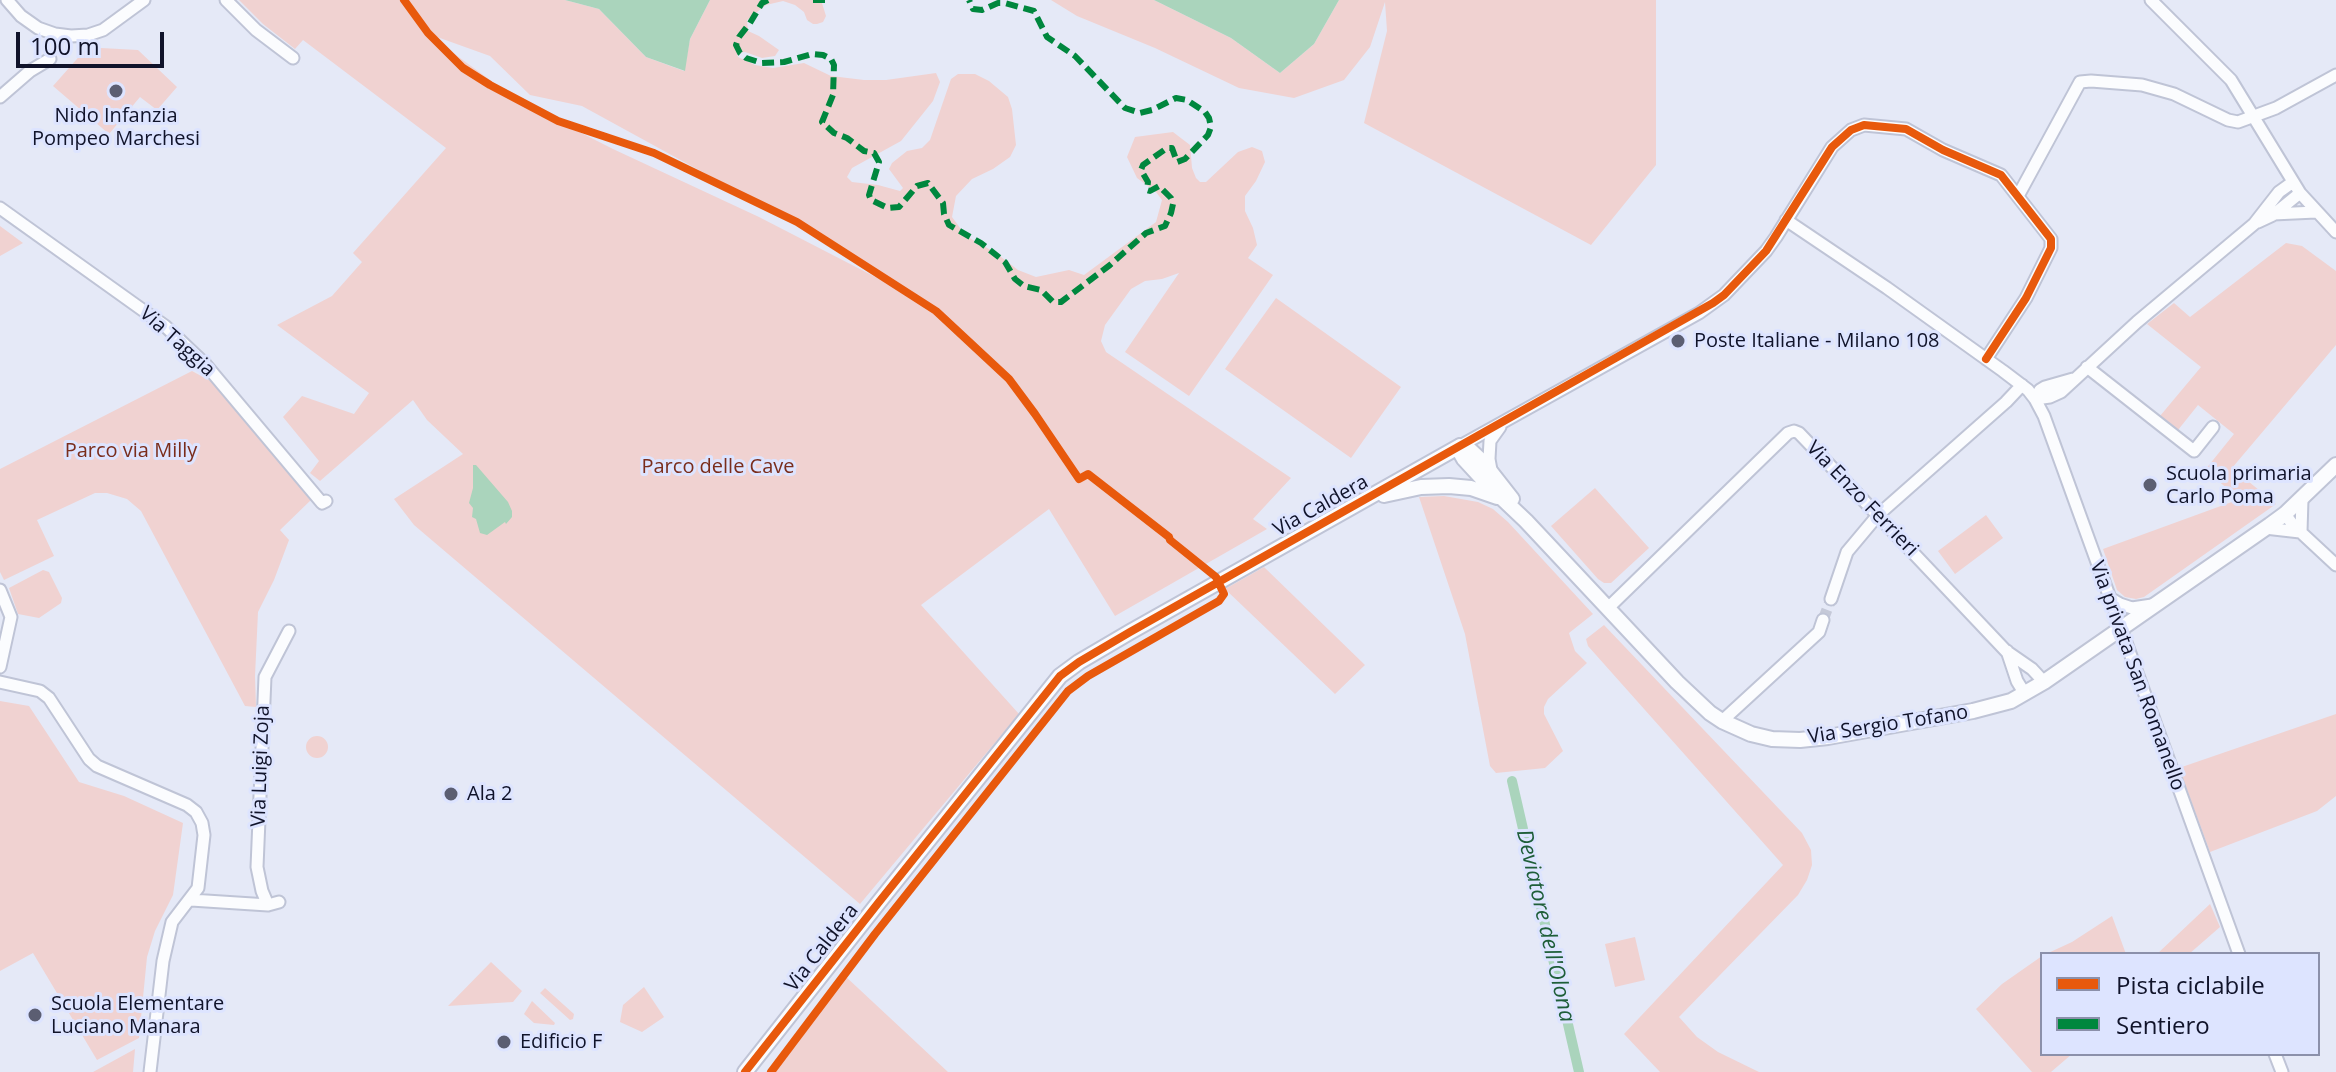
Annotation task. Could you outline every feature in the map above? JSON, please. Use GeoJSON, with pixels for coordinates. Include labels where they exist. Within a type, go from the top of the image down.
{"type":"FeatureCollection","features":[{"type":"Feature","properties":{"kind":"street"},"geometry":{"type":"LineString","coordinates":[[7,0],[21,16],[38,28],[71,36],[103,30],[144,0]]}},
{"type":"Feature","properties":{"kind":"street"},"geometry":{"type":"LineString","coordinates":[[226,0],[256,30],[293,58]]}},
{"type":"Feature","properties":{"kind":"street"},"geometry":{"type":"LineString","coordinates":[[2151,0],[2231,80],[2300,193],[2336,232]]}},
{"type":"Feature","properties":{"kind":"street"},"geometry":{"type":"LineString","coordinates":[[0,97],[30,71],[50,59]]}},
{"type":"Feature","properties":{"kind":"street"},"geometry":{"type":"LineString","coordinates":[[1986,359],[2016,316],[2051,248],[2051,239],[2018,196],[2080,82],[2142,85],[2174,94],[2238,122],[2276,108],[2336,75]]}},
{"type":"Feature","properties":{"kind":"street","name":"Via Caldera"},"geometry":{"type":"LineString","coordinates":[[745,1072],[1060,676],[1107,645],[1713,303],[1766,251],[1832,147],[1857,126],[1906,129],[1943,150],[1993,170],[2018,196]]}},
{"type":"Feature","properties":{"kind":"street"},"geometry":{"type":"LineString","coordinates":[[2035,399],[2045,387],[2074,378],[2254,224],[2279,192],[2293,182]]}},
{"type":"Feature","properties":{"kind":"street"},"geometry":{"type":"LineString","coordinates":[[2254,224],[2273,215],[2300,193]]}},
{"type":"Feature","properties":{"kind":"street","name":"Via Taggia"},"geometry":{"type":"LineString","coordinates":[[0,208],[165,326],[206,365],[322,503],[326,501]]}},
{"type":"Feature","properties":{"kind":"street"},"geometry":{"type":"LineString","coordinates":[[2273,215],[2316,212]]}},
{"type":"Feature","properties":{"kind":"street","name":"Via privata San Romanello"},"geometry":{"type":"LineString","coordinates":[[1786,220],[1986,359],[2022,385],[2035,399],[2044,416],[2238,952]]}},
{"type":"Feature","properties":{"kind":"street"},"geometry":{"type":"LineString","coordinates":[[2087,367],[2194,451],[2213,427]]}},
{"type":"Feature","properties":{"kind":"street"},"geometry":{"type":"LineString","coordinates":[[1831,599],[1847,552],[1878,515],[2022,385]]}},
{"type":"Feature","properties":{"kind":"street"},"geometry":{"type":"LineString","coordinates":[[1491,470],[1490,441],[1506,421]]}},
{"type":"Feature","properties":{"kind":"street","name":"Via Enzo Ferrieri"},"geometry":{"type":"LineString","coordinates":[[1608,608],[1782,439],[1794,431],[2006,651],[2032,669],[2044,682]]}},
{"type":"Feature","properties":{"kind":"street","name":"Via Sergio Tofano"},"geometry":{"type":"LineString","coordinates":[[1526,521],[1491,470],[1474,452],[1460,446],[1465,460],[1710,713],[1751,734],[1772,739],[1800,740],[1984,709],[2025,694],[2285,514],[2336,465]]}},
{"type":"Feature","properties":{"kind":"street","name":"Via Sergio Tofano"},"geometry":{"type":"LineString","coordinates":[[1364,500],[1435,486],[1471,488],[1501,498]]}},
{"type":"Feature","properties":{"kind":"street"},"geometry":{"type":"LineString","coordinates":[[2301,532],[2302,499]]}},
{"type":"Feature","properties":{"kind":"street"},"geometry":{"type":"LineString","coordinates":[[2285,514],[2336,565]]}},
{"type":"Feature","properties":{"kind":"street"},"geometry":{"type":"LineString","coordinates":[[2265,528],[2301,532]]}},
{"type":"Feature","properties":{"kind":"street"},"geometry":{"type":"LineString","coordinates":[[0,590],[11,617],[0,667]]}},
{"type":"Feature","properties":{"kind":"street"},"geometry":{"type":"LineString","coordinates":[[2108,596],[2132,608],[2157,604]]}},
{"type":"Feature","properties":{"kind":"street"},"geometry":{"type":"LineString","coordinates":[[1722,721],[1819,632],[1823,620]]}},
{"type":"Feature","properties":{"kind":"street","name":"Via Luigi Zoja"},"geometry":{"type":"LineString","coordinates":[[191,900],[273,904],[262,891],[257,867],[265,677],[289,631]]}},
{"type":"Feature","properties":{"kind":"street","name":"Via Enzo Ferrieri"},"geometry":{"type":"LineString","coordinates":[[2006,651],[2025,694]]}},
{"type":"Feature","properties":{"kind":"street"},"geometry":{"type":"LineString","coordinates":[[0,682],[40,691],[49,698],[89,759],[97,766],[187,805],[196,812],[202,823],[204,835],[198,888],[172,922],[163,961],[150,1072]]}},
{"type":"Feature","properties":{"kind":"green space","name":"Parco delle Cave"},"geometry":{"type":"Polygon","coordinates":[[[239,0],[565,0],[599,9],[646,57],[684,71],[690,39],[710,0],[821,0],[826,16],[823,22],[817,24],[807,20],[804,12],[795,5],[783,1],[766,5],[747,20],[748,31],[779,50],[775,56],[762,58],[745,52],[737,53],[738,57],[755,65],[773,68],[804,63],[831,76],[864,80],[936,73],[940,82],[933,101],[901,141],[852,168],[847,177],[852,182],[900,191],[903,188],[889,169],[907,151],[922,148],[930,140],[951,79],[958,74],[975,74],[989,81],[1008,97],[1016,145],[1010,157],[972,179],[956,196],[952,217],[966,236],[1018,270],[1036,277],[1069,270],[1084,275],[1156,222],[1162,200],[1137,178],[1127,157],[1135,137],[1173,132],[1190,145],[1192,168],[1200,182],[1206,182],[1238,152],[1252,147],[1262,151],[1265,162],[1245,196],[1245,211],[1257,245],[1248,258],[1273,275],[1189,396],[1125,352],[1179,273],[1145,281],[1131,289],[1105,325],[1101,341],[1106,352],[1291,478],[1253,519],[1267,529],[1115,616],[1049,509],[921,605],[1019,714],[860,904],[414,525],[394,499],[463,454],[427,420],[413,400],[320,481],[310,473],[319,461],[283,417],[302,396],[354,414],[369,393],[277,325],[332,296],[362,262],[353,253],[446,148],[303,40],[295,49],[239,0]],[[426,33],[520,102],[759,217],[887,283],[821,237],[582,106],[530,95],[490,56],[426,33]]]}},
{"type":"Feature","properties":{"kind":"green space"},"geometry":{"type":"Polygon","coordinates":[[[1051,0],[1154,0],[1231,38],[1280,73],[1314,44],[1339,0],[1656,0],[1656,165],[1591,245],[1364,123],[1387,31],[1385,2],[1370,47],[1344,80],[1294,98],[1239,88],[1155,48],[1077,16],[1051,0]]]}},
{"type":"Feature","properties":{"kind":"green space","name":"Nido Infanzia Pompeo Marchesi"},"geometry":{"type":"Polygon","coordinates":[[[101,48],[138,50],[177,87],[157,110],[140,97],[109,134],[53,86],[84,51],[101,48]]]}},
{"type":"Feature","properties":{"kind":"green space"},"geometry":{"type":"Polygon","coordinates":[[[0,226],[23,243],[0,256],[0,226]]]}},
{"type":"Feature","properties":{"kind":"green space"},"geometry":{"type":"Polygon","coordinates":[[[2286,243],[2302,246],[2336,271],[2336,345],[2232,468],[2276,504],[2144,597],[2125,597],[2117,590],[2103,549],[2240,499],[2205,470],[2234,434],[2198,405],[2178,430],[2160,416],[2201,367],[2147,324],[2174,303],[2190,317],[2286,243]]]}},
{"type":"Feature","properties":{"kind":"green space"},"geometry":{"type":"Polygon","coordinates":[[[1276,298],[1401,387],[1351,458],[1225,369],[1276,298]]]}},
{"type":"Feature","properties":{"kind":"green space","name":"Parco via Milly"},"geometry":{"type":"Polygon","coordinates":[[[192,371],[216,384],[312,499],[280,530],[289,540],[258,612],[256,707],[245,706],[141,511],[127,499],[95,493],[37,520],[54,556],[4,580],[0,572],[0,469],[192,371]]]}},
{"type":"Feature","properties":{"kind":"green space"},"geometry":{"type":"Polygon","coordinates":[[[1595,488],[1649,548],[1611,583],[1598,579],[1551,526],[1595,488]]]}},
{"type":"Feature","properties":{"kind":"green space"},"geometry":{"type":"Polygon","coordinates":[[[1444,496],[1478,502],[1493,509],[1593,614],[1569,633],[1575,651],[1587,663],[1548,699],[1544,707],[1544,714],[1563,751],[1545,768],[1496,773],[1490,766],[1465,634],[1419,497],[1444,496]]]}},
{"type":"Feature","properties":{"kind":"green space"},"geometry":{"type":"Polygon","coordinates":[[[1986,515],[2003,538],[1955,574],[1938,551],[1986,515]]]}},
{"type":"Feature","properties":{"kind":"green space"},"geometry":{"type":"Polygon","coordinates":[[[1264,567],[1365,665],[1335,694],[1225,589],[1264,567]]]}},
{"type":"Feature","properties":{"kind":"green space"},"geometry":{"type":"Polygon","coordinates":[[[43,570],[49,572],[62,598],[61,603],[39,618],[18,614],[9,588],[43,570]]]}},
{"type":"Feature","properties":{"kind":"green space"},"geometry":{"type":"Polygon","coordinates":[[[1604,625],[1802,833],[1811,850],[1812,865],[1798,895],[1679,1017],[1697,1037],[1718,1052],[1759,1072],[1660,1072],[1624,1034],[1783,865],[1588,646],[1586,639],[1604,625]]]}},
{"type":"Feature","properties":{"kind":"green space"},"geometry":{"type":"Polygon","coordinates":[[[0,701],[29,706],[79,782],[124,796],[183,823],[173,895],[155,931],[147,957],[139,1038],[97,1060],[33,953],[0,971],[0,701]]]}},
{"type":"Feature","properties":{"kind":"green space"},"geometry":{"type":"Polygon","coordinates":[[[2336,714],[2336,796],[2317,811],[2210,852],[2179,768],[2336,714]]]}},
{"type":"Feature","properties":{"kind":"green space"},"geometry":{"type":"Polygon","coordinates":[[[317,736],[325,739],[328,747],[325,755],[317,758],[309,755],[306,747],[309,739],[317,736]]]}},
{"type":"Feature","properties":{"kind":"green space"},"geometry":{"type":"Polygon","coordinates":[[[2210,904],[2220,927],[2191,952],[2159,952],[2210,904]]]}},
{"type":"Feature","properties":{"kind":"green space"},"geometry":{"type":"Polygon","coordinates":[[[2112,916],[2125,952],[2050,952],[2112,916]]]}},
{"type":"Feature","properties":{"kind":"green space"},"geometry":{"type":"Polygon","coordinates":[[[1635,937],[1645,980],[1615,987],[1605,944],[1635,937]]]}},
{"type":"Feature","properties":{"kind":"green space"},"geometry":{"type":"Polygon","coordinates":[[[2040,957],[2040,1056],[2070,1056],[2051,1072],[2032,1072],[1976,1009],[2002,984],[2040,957]]]}},
{"type":"Feature","properties":{"kind":"green space"},"geometry":{"type":"Polygon","coordinates":[[[491,962],[522,991],[513,1002],[448,1006],[491,962]]]}},
{"type":"Feature","properties":{"kind":"green space"},"geometry":{"type":"Polygon","coordinates":[[[844,975],[948,1072],[774,1072],[798,1043],[844,975]]]}},
{"type":"Feature","properties":{"kind":"green space"},"geometry":{"type":"Polygon","coordinates":[[[644,987],[664,1017],[642,1032],[620,1022],[623,1005],[644,987]]]}},
{"type":"Feature","properties":{"kind":"green space"},"geometry":{"type":"Polygon","coordinates":[[[545,988],[574,1014],[573,1019],[570,1020],[540,993],[545,988]]]}},
{"type":"Feature","properties":{"kind":"green space"},"geometry":{"type":"Polygon","coordinates":[[[532,1001],[554,1025],[534,1023],[524,1014],[532,1001]]]}},
{"type":"Feature","properties":{"kind":"green space"},"geometry":{"type":"Polygon","coordinates":[[[135,1049],[133,1072],[93,1072],[135,1049]]]}},
{"type":"Feature","properties":{"kind":"shaded area"},"geometry":{"type":"Polygon","coordinates":[[[565,0],[710,0],[690,39],[685,71],[646,57],[599,9],[565,0]]]}},
{"type":"Feature","properties":{"kind":"shaded area"},"geometry":{"type":"Polygon","coordinates":[[[1154,0],[1339,0],[1314,44],[1280,73],[1231,38],[1154,0]]]}},
{"type":"Feature","properties":{"kind":"shaded area"},"geometry":{"type":"Polygon","coordinates":[[[473,465],[508,502],[512,511],[512,517],[506,524],[487,535],[480,533],[469,503],[473,488],[473,465]]]}},
{"type":"Feature","properties":{"kind":"waterway","name":"Deviatore dell'Olona"},"geometry":{"type":"LineString","coordinates":[[1512,781],[1579,1072]]}},
{"type":"Feature","properties":{"kind":"tunnel"},"geometry":{"type":"LineString","coordinates":[[1823,620],[1831,599]]}},
{"type":"Feature","properties":{"kind":"marked path"},"geometry":{"type":"LineString","coordinates":[[768,0],[762,3],[739,37],[736,45],[740,53],[762,63],[784,62],[812,54],[831,59],[834,65],[833,95],[822,122],[864,151],[874,153],[879,162],[869,195],[871,200],[888,208],[899,207],[917,186],[928,183],[943,203],[949,225],[981,243],[1005,262],[1015,279],[1024,286],[1041,290],[1053,302],[1061,302],[1146,233],[1165,226],[1173,204],[1171,198],[1159,186],[1147,190],[1148,182],[1141,170],[1143,165],[1167,148],[1172,148],[1177,162],[1185,159],[1208,135],[1211,127],[1209,118],[1187,100],[1176,98],[1140,113],[1125,108],[1075,56],[1047,37],[1034,11],[1005,3],[982,10],[973,9],[969,0]]}},
{"type":"Feature","properties":{"kind":"marked path"},"geometry":{"type":"LineString","coordinates":[[813,0],[826,0]]}},
{"type":"Feature","properties":{"kind":"cycle path"},"geometry":{"type":"LineString","coordinates":[[404,0],[428,33],[463,68],[490,85],[558,121],[654,153],[797,222],[936,311],[1009,379],[1079,479],[1088,474],[1169,537],[1216,577],[1224,594],[1219,601],[1088,676],[1068,691],[875,934],[771,1072]]}},
{"type":"Feature","properties":{"kind":"cycle path"},"geometry":{"type":"LineString","coordinates":[[745,1072],[1060,676],[1130,632],[1713,303],[1766,251],[1832,147],[1851,130],[1864,125],[1906,129],[1943,150],[2001,175],[2051,239],[2051,248],[2026,298],[1986,359]]}},
{"type":"Feature","properties":{"kind":"place","name":"Nido Infanzia Pompeo Marchesi"},"geometry":{"type":"Point","coordinates":[116,91]}},
{"type":"Feature","properties":{"kind":"place","name":"Poste Italiane - Milano 108"},"geometry":{"type":"Point","coordinates":[1678,341]}},
{"type":"Feature","properties":{"kind":"place","name":"Scuola primaria Carlo Poma"},"geometry":{"type":"Point","coordinates":[2150,485]}},
{"type":"Feature","properties":{"kind":"place","name":"Ala 2"},"geometry":{"type":"Point","coordinates":[451,794]}},
{"type":"Feature","properties":{"kind":"place","name":"Scuola Elementare Luciano Manara"},"geometry":{"type":"Point","coordinates":[35,1015]}},
{"type":"Feature","properties":{"kind":"place","name":"Edificio F"},"geometry":{"type":"Point","coordinates":[504,1042]}}]}
